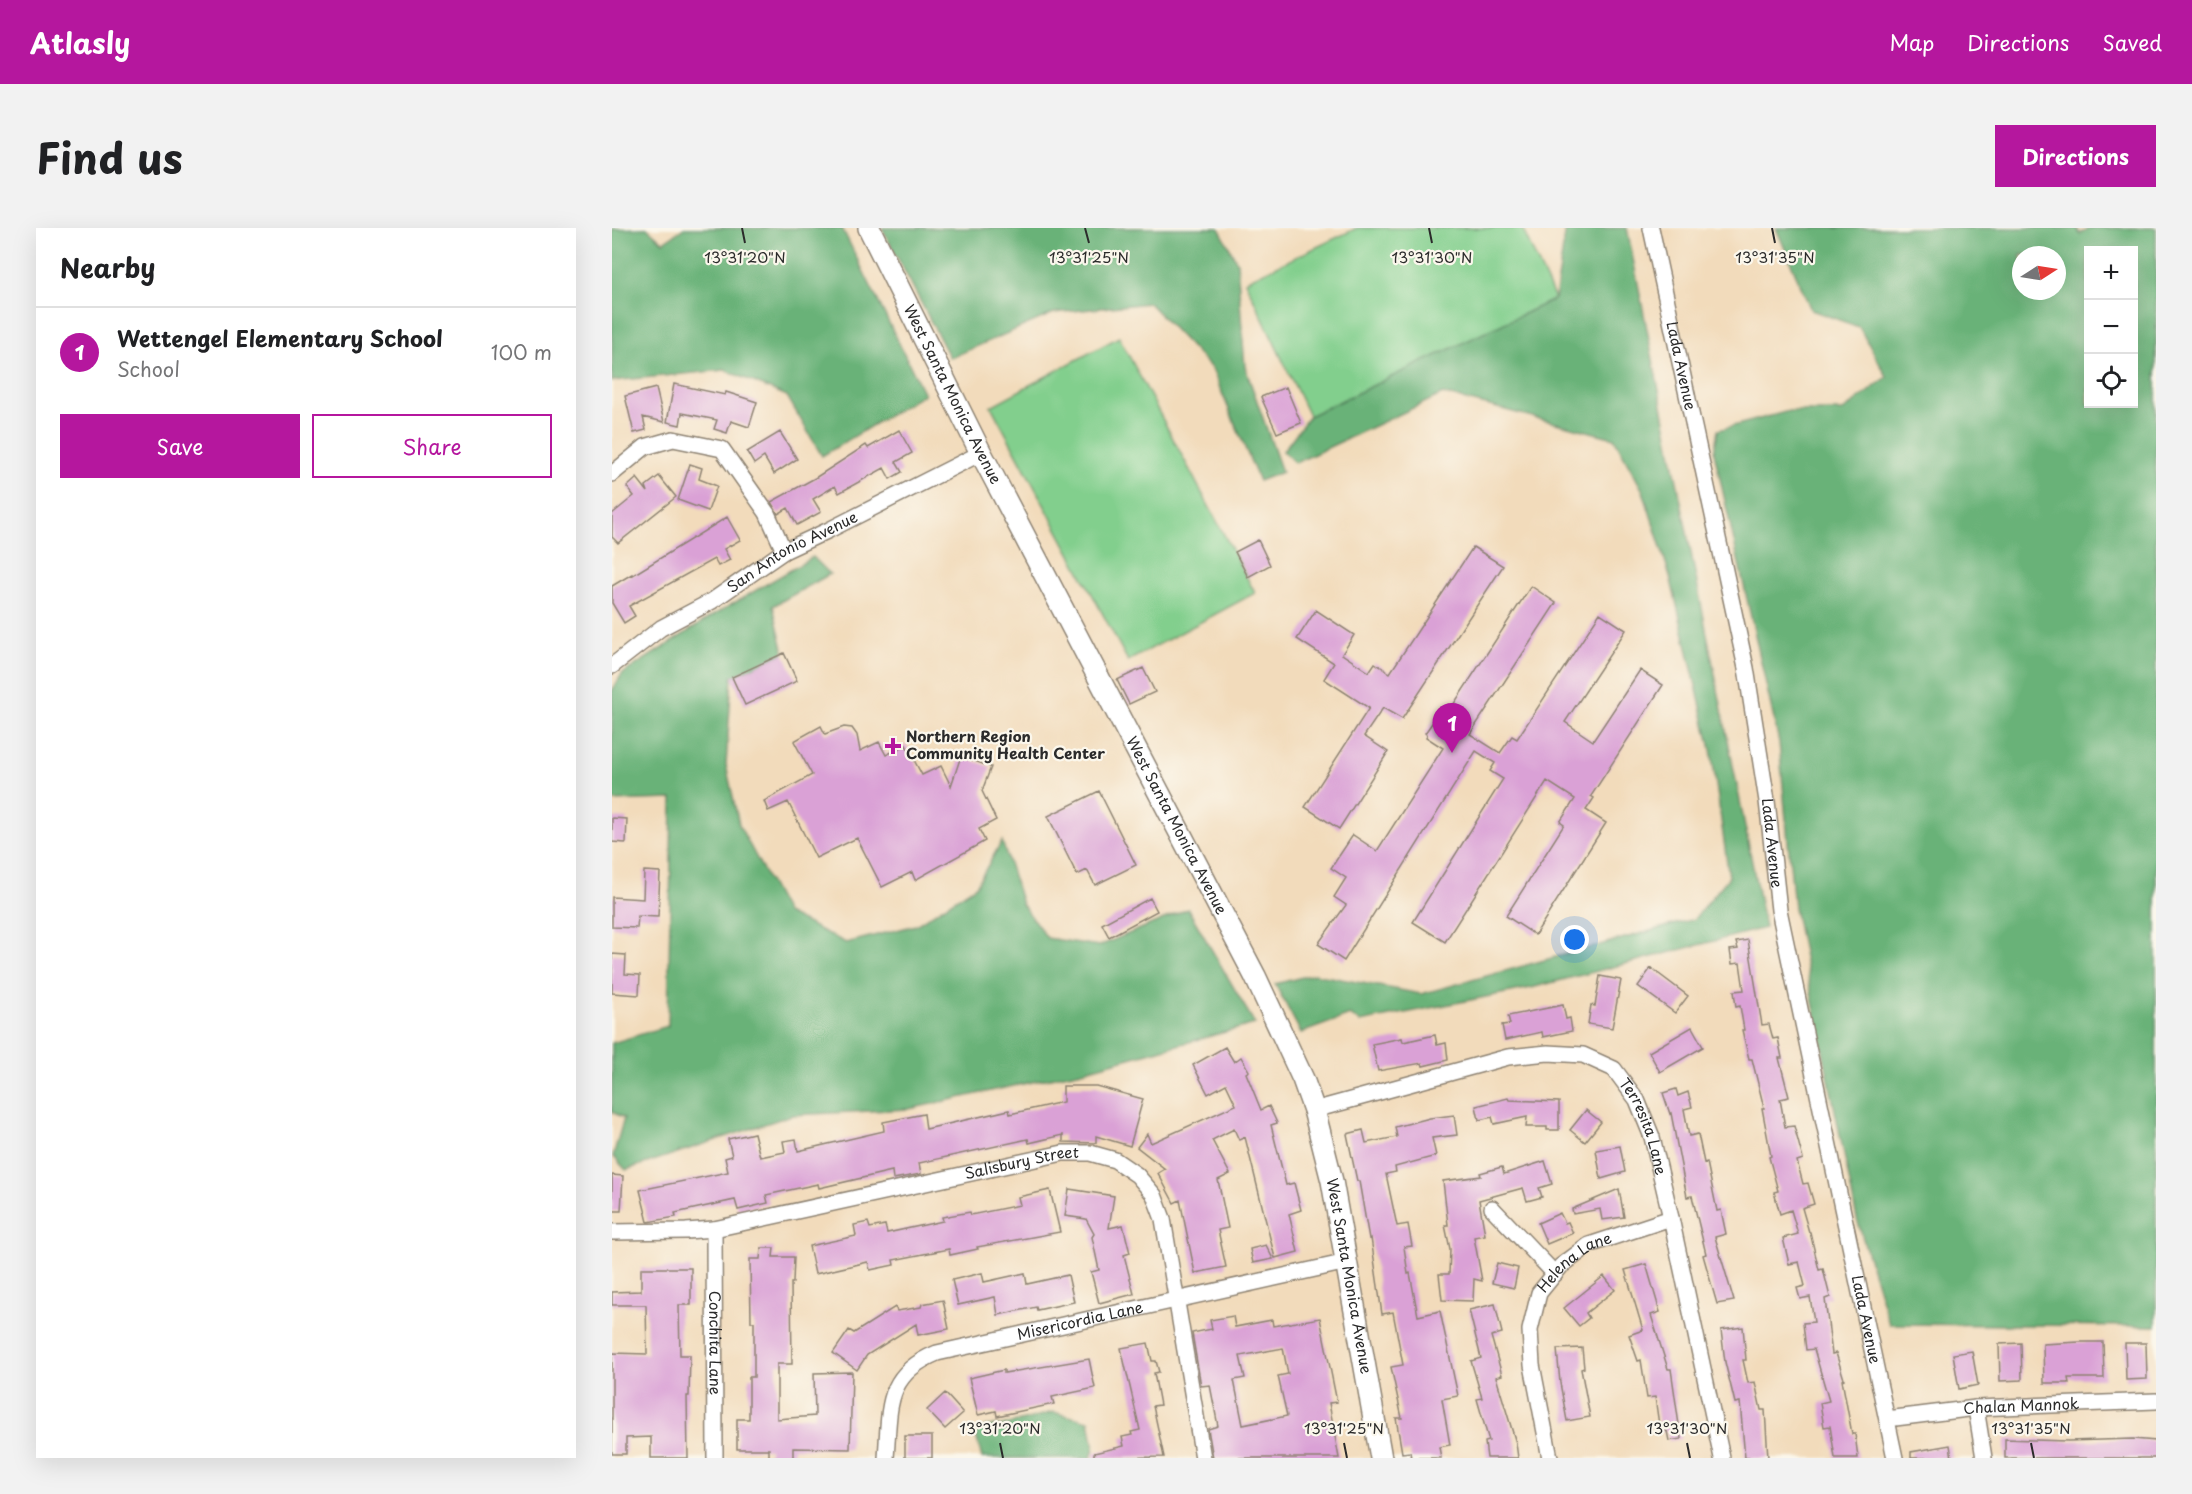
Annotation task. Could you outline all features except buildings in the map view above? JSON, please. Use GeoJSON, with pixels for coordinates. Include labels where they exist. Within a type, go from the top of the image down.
{"type":"FeatureCollection","features":[{"type":"Feature","properties":{"kind":"main road","name":"West Santa Monica Avenue"},"geometry":{"type":"LineString","coordinates":[[869,228],[981,453],[1255,975],[1289,1047],[1314,1110],[1332,1180],[1382,1458]]}},
{"type":"Feature","properties":{"kind":"street","name":"Lada Avenue"},"geometry":{"type":"LineString","coordinates":[[1651,228],[1746,668],[1767,801],[1779,910],[1895,1458]]}},
{"type":"Feature","properties":{"kind":"street"},"geometry":{"type":"LineString","coordinates":[[612,474],[645,447],[673,439],[722,449],[767,513],[784,551]]}},
{"type":"Feature","properties":{"kind":"street","name":"San Antonio Avenue"},"geometry":{"type":"LineString","coordinates":[[612,666],[661,628],[712,601],[784,551],[981,453]]}},
{"type":"Feature","properties":{"kind":"street","name":"Terresita Lane"},"geometry":{"type":"LineString","coordinates":[[1314,1110],[1508,1057],[1548,1053],[1583,1055],[1614,1069],[1637,1100],[1652,1137],[1722,1458]]}},
{"type":"Feature","properties":{"kind":"street","name":"Salisbury Street"},"geometry":{"type":"LineString","coordinates":[[612,1232],[714,1229],[1063,1153],[1090,1153],[1115,1160],[1137,1175],[1154,1195],[1163,1219],[1203,1458]]}},
{"type":"Feature","properties":{"kind":"street"},"geometry":{"type":"LineString","coordinates":[[1492,1208],[1555,1274]]}},
{"type":"Feature","properties":{"kind":"street","name":"Helena Lane"},"geometry":{"type":"LineString","coordinates":[[1550,1458],[1532,1365],[1530,1330],[1539,1293],[1562,1266],[1588,1245],[1671,1218]]}},
{"type":"Feature","properties":{"kind":"street","name":"Conchita Lane"},"geometry":{"type":"LineString","coordinates":[[714,1229],[715,1458]]}},
{"type":"Feature","properties":{"kind":"street","name":"Misericordia Lane"},"geometry":{"type":"LineString","coordinates":[[885,1458],[892,1395],[900,1380],[918,1361],[938,1353],[1347,1262]]}},
{"type":"Feature","properties":{"kind":"street","name":"Chalan Mannok"},"geometry":{"type":"LineString","coordinates":[[1887,1419],[1976,1408],[2156,1401]]}},
{"type":"Feature","properties":{"kind":"street"},"geometry":{"type":"LineString","coordinates":[[1976,1408],[1984,1458]]}},
{"type":"Feature","properties":{"kind":"green space"},"geometry":{"type":"Polygon","coordinates":[[[647,228],[663,242],[684,228],[842,228],[924,394],[822,456],[787,396],[725,370],[612,381],[612,229],[647,228]]]}},
{"type":"Feature","properties":{"kind":"green space"},"geometry":{"type":"Polygon","coordinates":[[[882,228],[1219,228],[1237,262],[1245,367],[1282,472],[1259,481],[1212,369],[1149,303],[1054,313],[950,358],[882,228]]]}},
{"type":"Feature","properties":{"kind":"green space"},"geometry":{"type":"Polygon","coordinates":[[[1357,228],[1522,228],[1555,299],[1309,416],[1245,281],[1357,228]]]}},
{"type":"Feature","properties":{"kind":"green space"},"geometry":{"type":"Polygon","coordinates":[[[1566,228],[1627,228],[1765,928],[1531,988],[1360,1022],[1350,1015],[1301,1033],[1275,984],[1314,974],[1421,994],[1694,919],[1729,877],[1711,749],[1670,576],[1643,491],[1614,438],[1443,394],[1295,463],[1283,451],[1309,416],[1555,299],[1566,228]]]}},
{"type":"Feature","properties":{"kind":"green space"},"geometry":{"type":"Polygon","coordinates":[[[1776,228],[2077,228],[2080,234],[2089,228],[2156,228],[2156,1326],[1889,1324],[1857,1219],[1794,908],[1779,742],[1714,452],[1718,430],[1789,411],[1843,411],[1887,377],[1859,327],[1811,310],[1776,228]]]}},
{"type":"Feature","properties":{"kind":"green space"},"geometry":{"type":"Polygon","coordinates":[[[1119,337],[1255,593],[1128,661],[991,406],[1119,337]]]}},
{"type":"Feature","properties":{"kind":"green space"},"geometry":{"type":"Polygon","coordinates":[[[813,557],[830,574],[773,606],[784,653],[732,677],[726,765],[739,825],[786,913],[846,943],[916,925],[976,886],[1002,841],[1022,904],[1047,938],[1099,946],[1188,909],[1255,1024],[1082,1071],[909,1109],[792,1115],[626,1170],[613,1156],[624,1118],[612,1112],[612,1043],[668,1026],[672,799],[612,801],[612,691],[622,674],[712,616],[813,557]]]}},
{"type":"Feature","properties":{"kind":"green space"},"geometry":{"type":"Polygon","coordinates":[[[1053,1412],[1089,1421],[1094,1448],[1091,1458],[982,1458],[975,1432],[986,1426],[1002,1426],[1053,1412]]]}},
{"type":"Feature","properties":{"kind":"place","name":"Northern Region Community Health Center"},"geometry":{"type":"Point","coordinates":[893,746]}},
{"type":"Feature","properties":{"kind":"place","name":"Wettengel Elementary School"},"geometry":{"type":"Point","coordinates":[1452,753]}}]}
